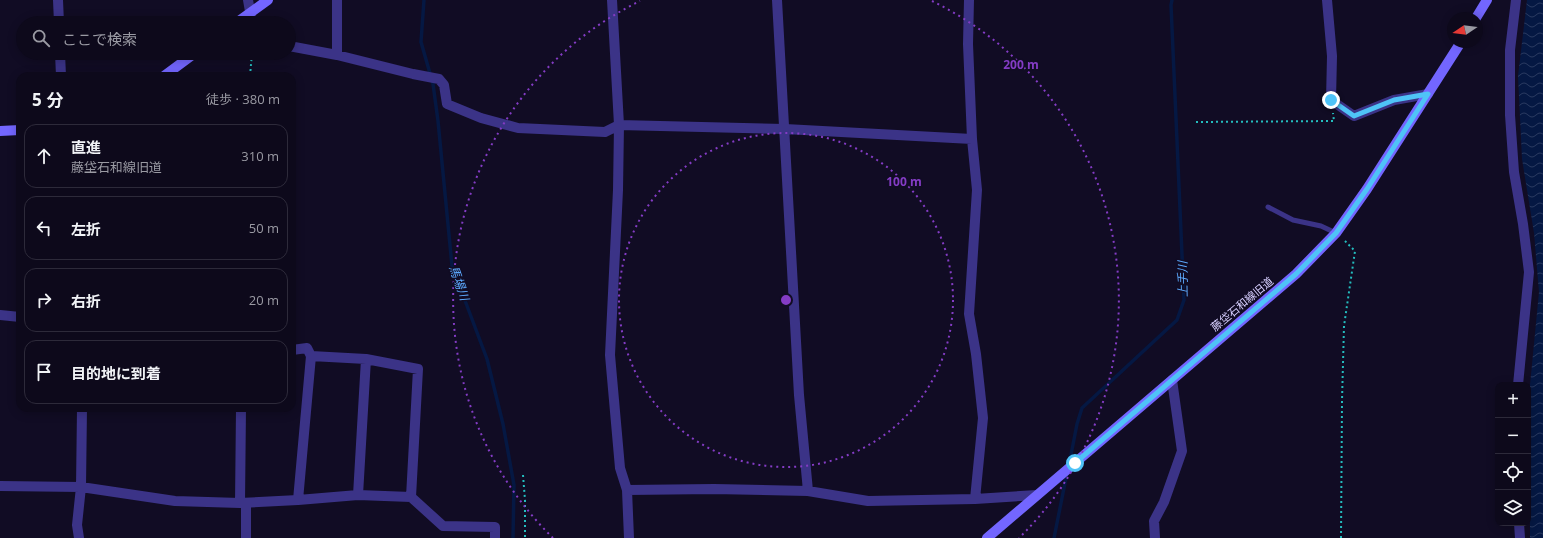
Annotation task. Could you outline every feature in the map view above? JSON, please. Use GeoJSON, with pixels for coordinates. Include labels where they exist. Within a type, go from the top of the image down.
{"type":"FeatureCollection","features":[{"type":"Feature","properties":{"kind":"street"},"geometry":{"type":"LineString","coordinates":[[58,0],[59,16]]}},
{"type":"Feature","properties":{"kind":"street"},"geometry":{"type":"LineString","coordinates":[[248,0],[251,16]]}},
{"type":"Feature","properties":{"kind":"street"},"geometry":{"type":"LineString","coordinates":[[246,16],[268,0]]}},
{"type":"Feature","properties":{"kind":"street"},"geometry":{"type":"LineString","coordinates":[[337,0],[337,55]]}},
{"type":"Feature","properties":{"kind":"street"},"geometry":{"type":"LineString","coordinates":[[612,0],[618,126],[618,190],[610,356],[620,468],[628,490],[629,538]]}},
{"type":"Feature","properties":{"kind":"street"},"geometry":{"type":"LineString","coordinates":[[777,0],[799,395],[808,491]]}},
{"type":"Feature","properties":{"kind":"street"},"geometry":{"type":"LineString","coordinates":[[969,0],[968,44],[972,139],[977,190],[969,314],[976,354],[982,418],[976,499]]}},
{"type":"Feature","properties":{"kind":"street"},"geometry":{"type":"LineString","coordinates":[[1327,0],[1332,56],[1331,100],[1354,116],[1394,100],[1428,94]]}},
{"type":"Feature","properties":{"kind":"street"},"geometry":{"type":"LineString","coordinates":[[1480,12],[1487,0]]}},
{"type":"Feature","properties":{"kind":"street"},"geometry":{"type":"LineString","coordinates":[[1516,0],[1510,50],[1510,116],[1514,172],[1529,272],[1518,382]]}},
{"type":"Feature","properties":{"kind":"street"},"geometry":{"type":"LineString","coordinates":[[296,47],[337,55],[439,79],[444,85],[448,104],[481,118],[518,128],[605,132],[618,126],[785,130],[972,139]]}},
{"type":"Feature","properties":{"kind":"street","name":"藤垈石和線旧道"},"geometry":{"type":"LineString","coordinates":[[991,537],[1037,495],[1296,274],[1336,233],[1367,189],[1457,48]]}},
{"type":"Feature","properties":{"kind":"street"},"geometry":{"type":"LineString","coordinates":[[61,60],[62,72]]}},
{"type":"Feature","properties":{"kind":"street"},"geometry":{"type":"LineString","coordinates":[[170,72],[186,60]]}},
{"type":"Feature","properties":{"kind":"street"},"geometry":{"type":"LineString","coordinates":[[0,131],[16,130]]}},
{"type":"Feature","properties":{"kind":"street"},"geometry":{"type":"LineString","coordinates":[[0,316],[16,317]]}},
{"type":"Feature","properties":{"kind":"street"},"geometry":{"type":"LineString","coordinates":[[296,349],[307,348],[311,356],[298,500]]}},
{"type":"Feature","properties":{"kind":"street"},"geometry":{"type":"LineString","coordinates":[[311,356],[366,360],[418,369],[411,497]]}},
{"type":"Feature","properties":{"kind":"street"},"geometry":{"type":"LineString","coordinates":[[358,495],[366,360]]}},
{"type":"Feature","properties":{"kind":"street"},"geometry":{"type":"LineString","coordinates":[[1155,538],[1154,521],[1164,502],[1182,451],[1172,380]]}},
{"type":"Feature","properties":{"kind":"street"},"geometry":{"type":"LineString","coordinates":[[79,538],[77,525],[81,487],[82,412]]}},
{"type":"Feature","properties":{"kind":"street"},"geometry":{"type":"LineString","coordinates":[[241,412],[243,503],[246,538]]}},
{"type":"Feature","properties":{"kind":"street"},"geometry":{"type":"LineString","coordinates":[[0,486],[81,487],[175,501],[243,503],[358,495],[411,497],[443,526],[494,527],[495,538]]}},
{"type":"Feature","properties":{"kind":"street"},"geometry":{"type":"LineString","coordinates":[[628,490],[808,491],[868,501],[976,499],[1037,495]]}},
{"type":"Feature","properties":{"kind":"street"},"geometry":{"type":"LineString","coordinates":[[1518,526],[1520,538]]}},
{"type":"Feature","properties":{"kind":"lane"},"geometry":{"type":"LineString","coordinates":[[1268,207],[1293,220],[1321,226],[1336,233]]}},
{"type":"Feature","properties":{"kind":"path"},"geometry":{"type":"LineString","coordinates":[[250,72],[251,60]]}},
{"type":"Feature","properties":{"kind":"path"},"geometry":{"type":"LineString","coordinates":[[1196,122],[1334,121],[1331,100]]}},
{"type":"Feature","properties":{"kind":"path"},"geometry":{"type":"LineString","coordinates":[[1336,233],[1355,251],[1344,326],[1341,538]]}},
{"type":"Feature","properties":{"kind":"path"},"geometry":{"type":"LineString","coordinates":[[523,475],[526,500],[525,538]]}},
{"type":"Feature","properties":{"kind":"water"},"geometry":{"type":"Polygon","coordinates":[[[1527,0],[1543,0],[1543,538],[1530,538],[1530,382],[1539,292],[1534,233],[1522,159],[1518,76],[1527,0]]]}},
{"type":"Feature","properties":{"kind":"waterway","name":"馬場川"},"geometry":{"type":"LineString","coordinates":[[424,0],[421,42],[433,84],[452,266],[487,359],[503,424],[514,485],[513,538]]}},
{"type":"Feature","properties":{"kind":"waterway","name":"上手川"},"geometry":{"type":"LineString","coordinates":[[1069,465],[1077,424],[1082,408],[1177,320],[1184,300],[1172,0]]}},
{"type":"Feature","properties":{"kind":"waterway","name":"上手川"},"geometry":{"type":"LineString","coordinates":[[1054,538],[1067,473]]}},
{"type":"Feature","properties":{"kind":"route"},"geometry":{"type":"LineString","coordinates":[[1075,463],[1296,274],[1336,233],[1367,189],[1428,94],[1394,100],[1354,116],[1331,100]]}}]}
